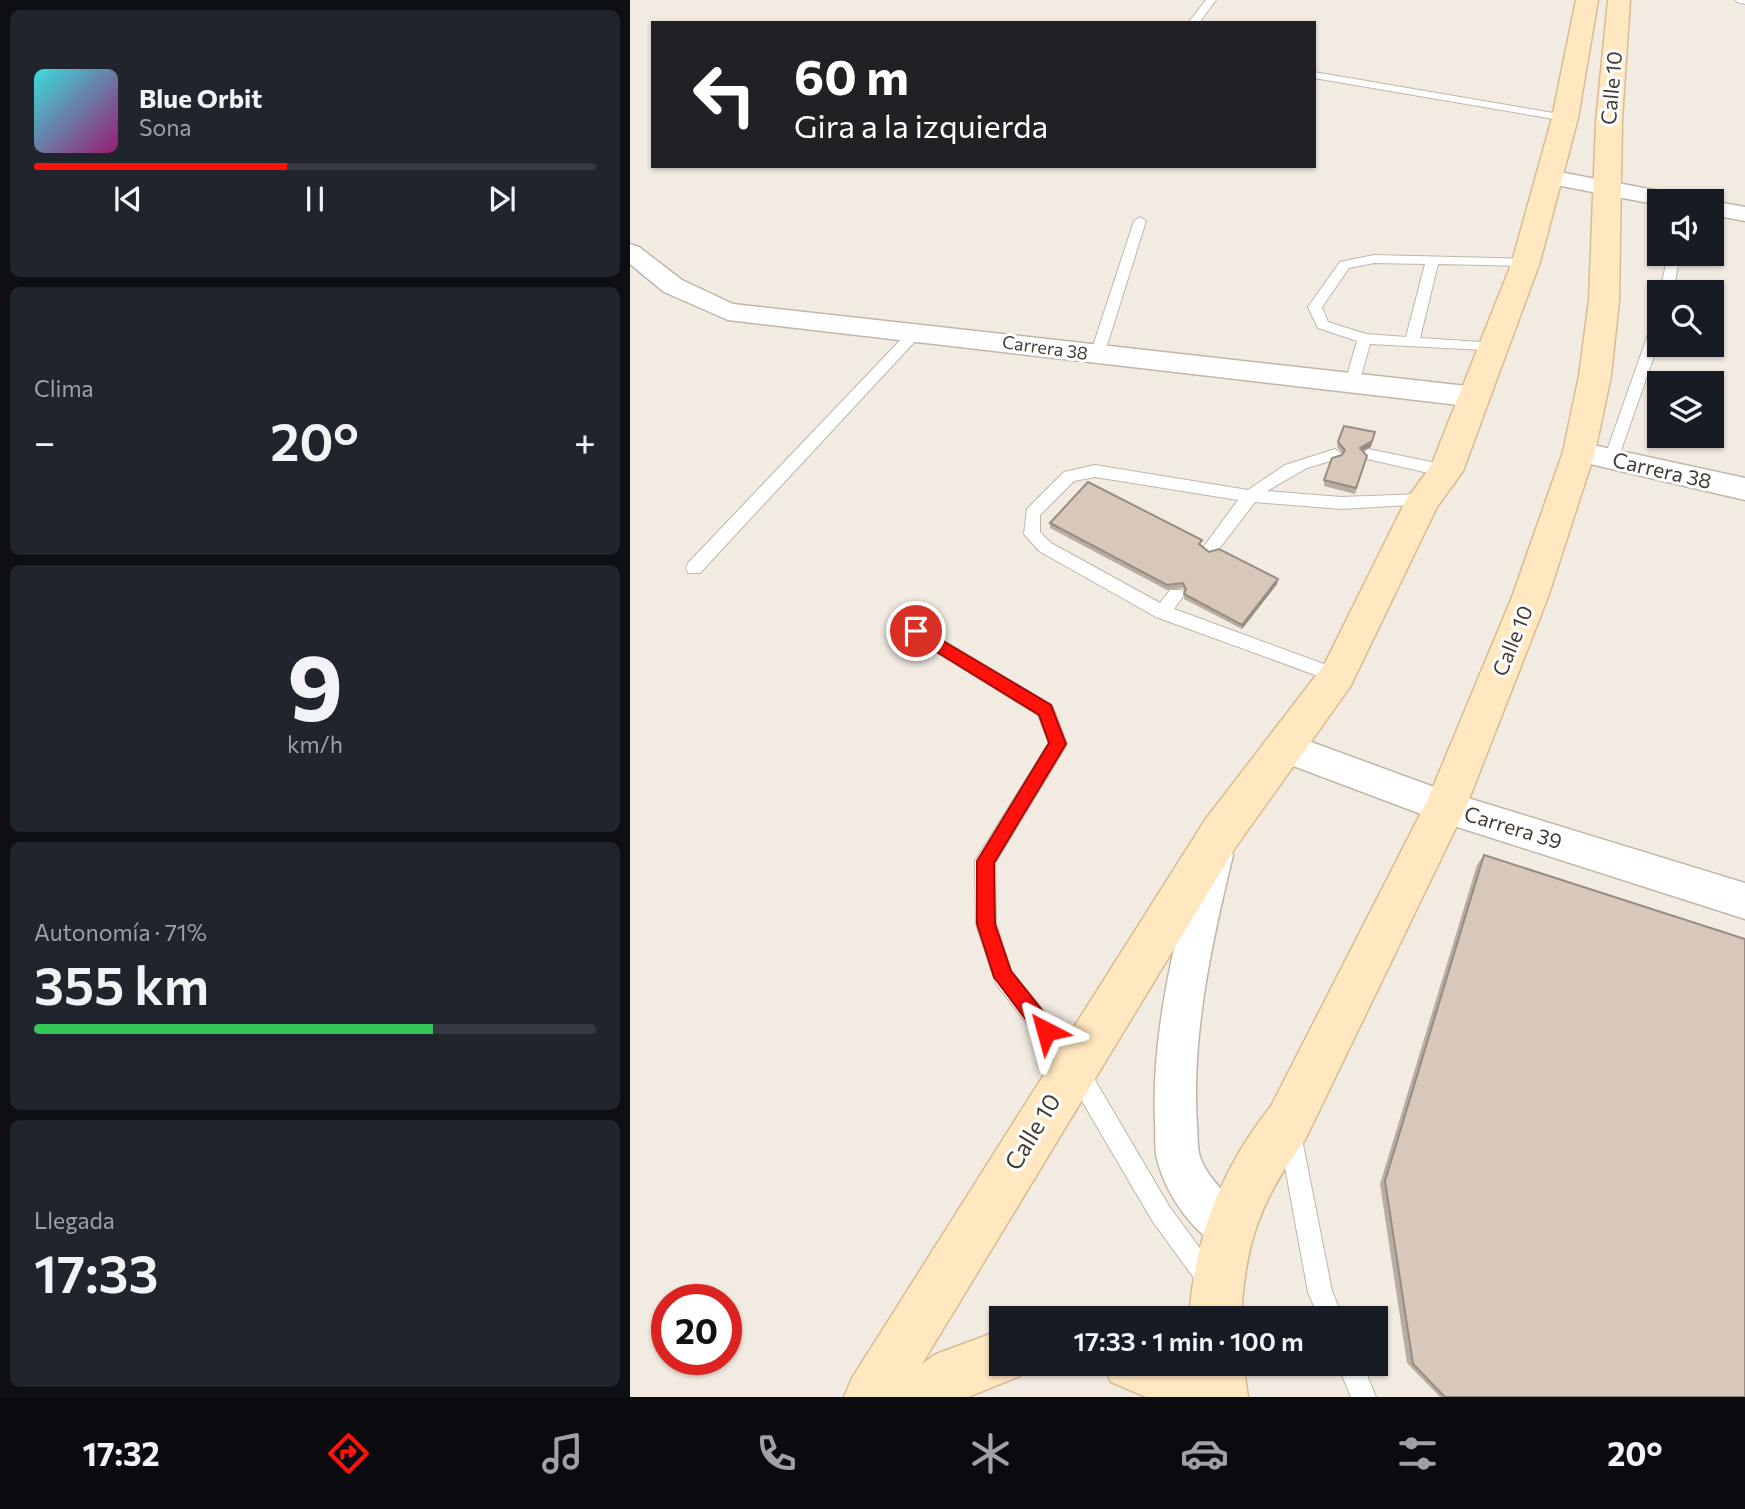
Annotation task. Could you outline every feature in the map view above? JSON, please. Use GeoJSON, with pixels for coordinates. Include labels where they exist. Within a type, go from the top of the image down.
{"type":"FeatureCollection","features":[{"type":"Feature","properties":{"kind":"main road","name":"Calle 10"},"geometry":{"type":"LineString","coordinates":[[871,1397],[1220,834],[1337,676],[1423,500],[1446,471],[1496,348],[1526,262],[1565,118],[1587,0]]}},
{"type":"Feature","properties":{"kind":"main road","name":"Calle 10"},"geometry":{"type":"LineString","coordinates":[[1215,1303],[1230,1230],[1260,1159],[1288,1123],[1445,807],[1530,597],[1595,456],[1595,376],[1604,300],[1609,121],[1619,0]]}},
{"type":"Feature","properties":{"kind":"main road"},"geometry":{"type":"LineString","coordinates":[[923,1397],[955,1373],[989,1361]]}},
{"type":"Feature","properties":{"kind":"main road"},"geometry":{"type":"LineString","coordinates":[[1161,1376],[1188,1397]]}},
{"type":"Feature","properties":{"kind":"main road"},"geometry":{"type":"LineString","coordinates":[[1218,1376],[1221,1397]]}},
{"type":"Feature","properties":{"kind":"street"},"geometry":{"type":"LineString","coordinates":[[1549,177],[1647,196]]}},
{"type":"Feature","properties":{"kind":"street"},"geometry":{"type":"LineString","coordinates":[[1724,210],[1745,214]]}},
{"type":"Feature","properties":{"kind":"street","name":"Carrera 38"},"geometry":{"type":"LineString","coordinates":[[630,253],[673,286],[728,312],[1476,397]]}},
{"type":"Feature","properties":{"kind":"street","name":"Carrera 38"},"geometry":{"type":"LineString","coordinates":[[1595,456],[1745,489]]}},
{"type":"Feature","properties":{"kind":"street","name":"Carrera 39"},"geometry":{"type":"LineString","coordinates":[[1284,747],[1445,807],[1745,901]]}},
{"type":"Feature","properties":{"kind":"street","name":"Calle 10"},"geometry":{"type":"LineString","coordinates":[[1220,834],[1194,937],[1174,1087],[1178,1158],[1198,1198],[1230,1230]]}},
{"type":"Feature","properties":{"kind":"lane"},"geometry":{"type":"LineString","coordinates":[[1195,21],[1211,0]]}},
{"type":"Feature","properties":{"kind":"lane"},"geometry":{"type":"LineString","coordinates":[[1316,75],[1565,118]]}},
{"type":"Feature","properties":{"kind":"lane"},"geometry":{"type":"LineString","coordinates":[[1097,355],[1140,221]]}},
{"type":"Feature","properties":{"kind":"lane"},"geometry":{"type":"LineString","coordinates":[[1496,348],[1365,339],[1323,325],[1315,307],[1345,265],[1374,259],[1526,262]]}},
{"type":"Feature","properties":{"kind":"lane"},"geometry":{"type":"LineString","coordinates":[[1412,342],[1432,261]]}},
{"type":"Feature","properties":{"kind":"lane"},"geometry":{"type":"LineString","coordinates":[[694,568],[914,334]]}},
{"type":"Feature","properties":{"kind":"lane"},"geometry":{"type":"LineString","coordinates":[[1352,383],[1365,339]]}},
{"type":"Feature","properties":{"kind":"lane"},"geometry":{"type":"LineString","coordinates":[[1595,456],[1647,348]]}},
{"type":"Feature","properties":{"kind":"lane"},"geometry":{"type":"LineString","coordinates":[[1210,550],[1251,496],[1286,472],[1321,456],[1335,454]]}},
{"type":"Feature","properties":{"kind":"lane"},"geometry":{"type":"LineString","coordinates":[[1368,454],[1446,471]]}},
{"type":"Feature","properties":{"kind":"lane"},"geometry":{"type":"LineString","coordinates":[[1337,676],[1163,612],[1045,547],[1031,534],[1032,513],[1069,476],[1095,471],[1251,496],[1341,503],[1423,500]]}},
{"type":"Feature","properties":{"kind":"lane"},"geometry":{"type":"LineString","coordinates":[[1163,612],[1175,594]]}},
{"type":"Feature","properties":{"kind":"lane"},"geometry":{"type":"LineString","coordinates":[[916,631],[1045,710],[1058,744],[985,861],[986,924],[1003,977],[1074,1066],[1215,1303]]}},
{"type":"Feature","properties":{"kind":"lane"},"geometry":{"type":"LineString","coordinates":[[1288,1123],[1320,1292],[1326,1306]]}},
{"type":"Feature","properties":{"kind":"lane"},"geometry":{"type":"LineString","coordinates":[[1355,1376],[1364,1397]]}},
{"type":"Feature","properties":{"kind":"building"},"geometry":{"type":"Polygon","coordinates":[[[1344,426],[1375,432],[1372,441],[1360,448],[1367,456],[1356,488],[1324,480],[1332,458],[1342,455],[1345,450],[1338,442],[1344,426]]]}},
{"type":"Feature","properties":{"kind":"building"},"geometry":{"type":"Polygon","coordinates":[[[1088,482],[1202,540],[1199,544],[1209,552],[1219,549],[1278,579],[1242,625],[1184,594],[1186,589],[1183,583],[1167,585],[1050,523],[1088,482]]]}},
{"type":"Feature","properties":{"kind":"building"},"geometry":{"type":"Polygon","coordinates":[[[1484,855],[1745,939],[1745,1397],[1445,1397],[1413,1364],[1385,1181],[1484,855]]]}},
{"type":"Feature","properties":{"kind":"route"},"geometry":{"type":"LineString","coordinates":[[916,631],[1045,710],[1058,744],[985,861],[986,924],[1003,977],[1046,1031]]}}]}
